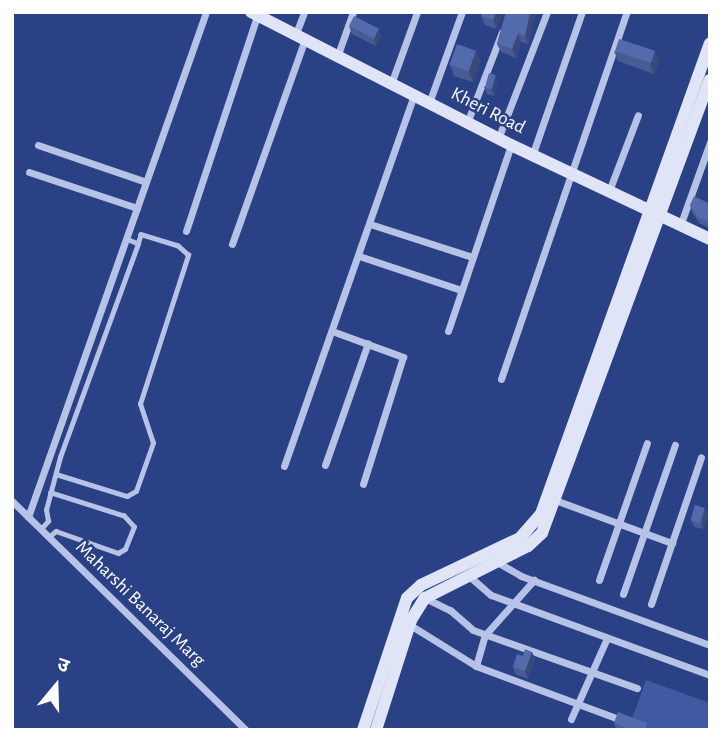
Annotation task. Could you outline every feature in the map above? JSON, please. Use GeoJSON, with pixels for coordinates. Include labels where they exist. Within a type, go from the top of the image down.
{"type":"FeatureCollection","features":[{"type":"Feature","properties":{"kind":"street"},"geometry":{"type":"LineString","coordinates":[[28,517],[206,12]]}},
{"type":"Feature","properties":{"kind":"street"},"geometry":{"type":"LineString","coordinates":[[232,244],[299,39],[304,12]]}},
{"type":"Feature","properties":{"kind":"street"},"geometry":{"type":"LineString","coordinates":[[336,57],[354,12]]}},
{"type":"Feature","properties":{"kind":"street"},"geometry":{"type":"LineString","coordinates":[[391,85],[417,12]]}},
{"type":"Feature","properties":{"kind":"street"},"geometry":{"type":"LineString","coordinates":[[429,103],[461,12]]}},
{"type":"Feature","properties":{"kind":"street"},"geometry":{"type":"LineString","coordinates":[[498,139],[547,12]]}},
{"type":"Feature","properties":{"kind":"street"},"geometry":{"type":"LineString","coordinates":[[532,156],[582,12]]}},
{"type":"Feature","properties":{"kind":"street"},"geometry":{"type":"LineString","coordinates":[[501,379],[627,12]]}},
{"type":"Feature","properties":{"kind":"street"},"geometry":{"type":"LineString","coordinates":[[186,231],[254,14]]}},
{"type":"Feature","properties":{"kind":"street","name":"Kheri Road"},"geometry":{"type":"LineString","coordinates":[[254,14],[532,156],[680,226],[709,234]]}},
{"type":"Feature","properties":{"kind":"street"},"geometry":{"type":"LineString","coordinates":[[467,124],[505,25]]}},
{"type":"Feature","properties":{"kind":"street"},"geometry":{"type":"LineString","coordinates":[[376,730],[410,625],[425,598],[536,541],[555,500],[656,215],[710,43]]}},
{"type":"Feature","properties":{"kind":"street"},"geometry":{"type":"LineString","coordinates":[[363,730],[407,598],[421,585],[520,538],[541,514],[710,80]]}},
{"type":"Feature","properties":{"kind":"street"},"geometry":{"type":"LineString","coordinates":[[284,466],[414,95]]}},
{"type":"Feature","properties":{"kind":"street"},"geometry":{"type":"LineString","coordinates":[[609,191],[638,115]]}},
{"type":"Feature","properties":{"kind":"street"},"geometry":{"type":"LineString","coordinates":[[680,226],[710,142]]}},
{"type":"Feature","properties":{"kind":"street"},"geometry":{"type":"LineString","coordinates":[[38,145],[146,182]]}},
{"type":"Feature","properties":{"kind":"street"},"geometry":{"type":"LineString","coordinates":[[448,331],[510,145]]}},
{"type":"Feature","properties":{"kind":"street"},"geometry":{"type":"LineString","coordinates":[[29,172],[137,208]]}},
{"type":"Feature","properties":{"kind":"street"},"geometry":{"type":"LineString","coordinates":[[370,224],[472,257]]}},
{"type":"Feature","properties":{"kind":"street"},"geometry":{"type":"LineString","coordinates":[[359,256],[461,290]]}},
{"type":"Feature","properties":{"kind":"street"},"geometry":{"type":"LineString","coordinates":[[332,331],[396,351],[403,361],[363,484]]}},
{"type":"Feature","properties":{"kind":"street"},"geometry":{"type":"LineString","coordinates":[[325,466],[368,342]]}},
{"type":"Feature","properties":{"kind":"street"},"geometry":{"type":"LineString","coordinates":[[598,580],[647,443]]}},
{"type":"Feature","properties":{"kind":"street"},"geometry":{"type":"LineString","coordinates":[[623,594],[675,444]]}},
{"type":"Feature","properties":{"kind":"street"},"geometry":{"type":"LineString","coordinates":[[651,604],[701,457]]}},
{"type":"Feature","properties":{"kind":"street"},"geometry":{"type":"LineString","coordinates":[[555,500],[671,543]]}},
{"type":"Feature","properties":{"kind":"street","name":"Maharshi Banaraj Marg"},"geometry":{"type":"LineString","coordinates":[[12,501],[246,730]]}},
{"type":"Feature","properties":{"kind":"street"},"geometry":{"type":"LineString","coordinates":[[496,561],[534,580],[710,645]]}},
{"type":"Feature","properties":{"kind":"street"},"geometry":{"type":"LineString","coordinates":[[468,575],[483,591],[511,603],[710,675]]}},
{"type":"Feature","properties":{"kind":"street"},"geometry":{"type":"LineString","coordinates":[[476,666],[485,635],[534,580]]}},
{"type":"Feature","properties":{"kind":"street"},"geometry":{"type":"LineString","coordinates":[[425,598],[485,635],[637,688]]}},
{"type":"Feature","properties":{"kind":"street"},"geometry":{"type":"LineString","coordinates":[[410,625],[476,666],[633,724]]}},
{"type":"Feature","properties":{"kind":"street"},"geometry":{"type":"LineString","coordinates":[[571,719],[607,638]]}},
{"type":"Feature","properties":{"kind":"lane"},"geometry":{"type":"LineString","coordinates":[[41,529],[48,521],[56,474],[141,235],[178,247],[188,255],[141,404],[154,434],[149,455],[133,495],[56,474]]}},
{"type":"Feature","properties":{"kind":"lane"},"geometry":{"type":"LineString","coordinates":[[126,239],[138,242]]}},
{"type":"Feature","properties":{"kind":"lane"},"geometry":{"type":"LineString","coordinates":[[49,537],[56,531],[118,552],[125,549],[134,527],[124,516],[51,493]]}},
{"type":"Feature","properties":{"kind":"shaded area"},"geometry":{"type":"Polygon","coordinates":[[[646,680],[710,703],[710,730],[628,730],[646,680]]]}},
{"type":"Feature","properties":{"kind":"building"},"geometry":{"type":"Polygon","coordinates":[[[483,12],[496,12],[493,20],[481,16],[483,12]]]}},
{"type":"Feature","properties":{"kind":"building"},"geometry":{"type":"Polygon","coordinates":[[[506,12],[530,12],[525,36],[518,33],[512,49],[497,44],[506,12]]]}},
{"type":"Feature","properties":{"kind":"building"},"geometry":{"type":"Polygon","coordinates":[[[354,16],[379,29],[374,39],[349,26],[354,16]]]}},
{"type":"Feature","properties":{"kind":"building"},"geometry":{"type":"Polygon","coordinates":[[[619,39],[655,51],[651,63],[615,51],[619,39]]]}},
{"type":"Feature","properties":{"kind":"building"},"geometry":{"type":"Polygon","coordinates":[[[457,44],[476,51],[468,72],[449,65],[457,44]]]}},
{"type":"Feature","properties":{"kind":"building"},"geometry":{"type":"Polygon","coordinates":[[[489,73],[496,75],[492,89],[485,87],[489,73]]]}},
{"type":"Feature","properties":{"kind":"building"},"geometry":{"type":"Polygon","coordinates":[[[694,196],[710,204],[710,222],[697,217],[690,205],[694,196]]]}},
{"type":"Feature","properties":{"kind":"building"},"geometry":{"type":"Polygon","coordinates":[[[695,505],[705,508],[700,523],[690,520],[695,505]]]}},
{"type":"Feature","properties":{"kind":"building"},"geometry":{"type":"Polygon","coordinates":[[[525,649],[532,652],[525,671],[513,667],[517,654],[523,656],[525,649]]]}},
{"type":"Feature","properties":{"kind":"building"},"geometry":{"type":"Polygon","coordinates":[[[618,712],[647,723],[645,730],[632,730],[614,723],[618,712]]]}}]}
